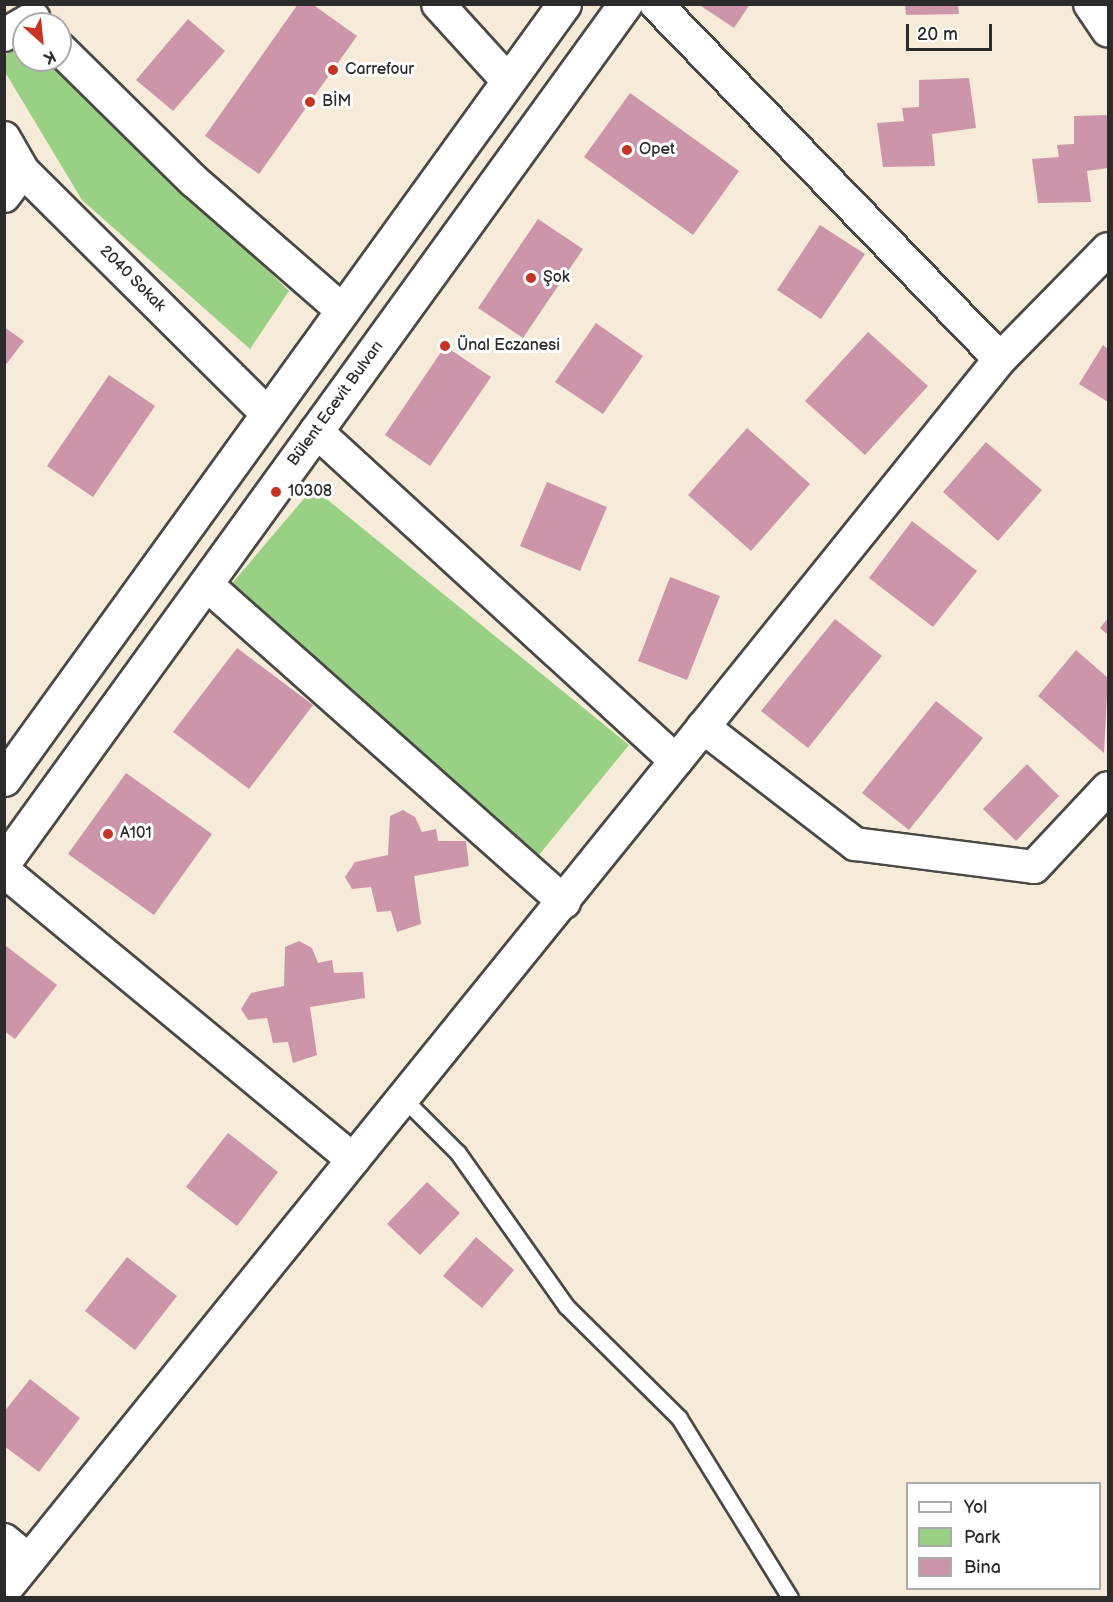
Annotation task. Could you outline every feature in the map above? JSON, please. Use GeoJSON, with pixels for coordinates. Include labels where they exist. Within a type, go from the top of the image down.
{"type":"FeatureCollection","features":[{"type":"Feature","properties":{"kind":"main road"},"geometry":{"type":"LineString","coordinates":[[4,778],[564,4]]}},
{"type":"Feature","properties":{"kind":"main road","name":"Bülent Ecevit Bulvarı"},"geometry":{"type":"LineString","coordinates":[[4,862],[625,4]]}},
{"type":"Feature","properties":{"kind":"street"},"geometry":{"type":"LineString","coordinates":[[438,4],[508,81]]}},
{"type":"Feature","properties":{"kind":"street"},"geometry":{"type":"LineString","coordinates":[[656,4],[1000,359]]}},
{"type":"Feature","properties":{"kind":"street"},"geometry":{"type":"LineString","coordinates":[[1090,4],[1108,31]]}},
{"type":"Feature","properties":{"kind":"street"},"geometry":{"type":"LineString","coordinates":[[72,61],[194,181],[343,310]]}},
{"type":"Feature","properties":{"kind":"street","name":"2040 Sokak"},"geometry":{"type":"LineString","coordinates":[[4,138],[23,171],[268,414]]}},
{"type":"Feature","properties":{"kind":"street"},"geometry":{"type":"LineString","coordinates":[[4,196],[23,171]]}},
{"type":"Feature","properties":{"kind":"street"},"geometry":{"type":"LineString","coordinates":[[4,1591],[564,902],[1000,359],[1108,249]]}},
{"type":"Feature","properties":{"kind":"street"},"geometry":{"type":"LineString","coordinates":[[316,431],[676,761]]}},
{"type":"Feature","properties":{"kind":"street"},"geometry":{"type":"LineString","coordinates":[[206,584],[564,902]]}},
{"type":"Feature","properties":{"kind":"street"},"geometry":{"type":"LineString","coordinates":[[703,727],[855,844],[1034,867],[1108,788]]}},
{"type":"Feature","properties":{"kind":"street"},"geometry":{"type":"LineString","coordinates":[[4,871],[353,1160]]}},
{"type":"Feature","properties":{"kind":"street"},"geometry":{"type":"LineString","coordinates":[[4,1540],[29,1560]]}},
{"type":"Feature","properties":{"kind":"lane"},"geometry":{"type":"LineString","coordinates":[[404,1099],[458,1153],[566,1306],[679,1418],[790,1598]]}},
{"type":"Feature","properties":{"kind":"green space"},"geometry":{"type":"Polygon","coordinates":[[[12,51],[12,72],[65,72],[289,291],[250,349],[82,200],[5,72],[5,55],[12,51]]]}},
{"type":"Feature","properties":{"kind":"green space"},"geometry":{"type":"Polygon","coordinates":[[[313,488],[629,745],[534,861],[229,587],[313,488]]]}},
{"type":"Feature","properties":{"kind":"building"},"geometry":{"type":"Polygon","coordinates":[[[298,4],[312,4],[357,36],[259,174],[205,136],[298,4]]]}},
{"type":"Feature","properties":{"kind":"building"},"geometry":{"type":"Polygon","coordinates":[[[698,4],[750,4],[734,28],[698,4]]]}},
{"type":"Feature","properties":{"kind":"building"},"geometry":{"type":"Polygon","coordinates":[[[905,4],[958,4],[959,14],[906,15],[905,4]]]}},
{"type":"Feature","properties":{"kind":"building"},"geometry":{"type":"Polygon","coordinates":[[[188,19],[225,51],[173,111],[136,80],[188,19]]]}},
{"type":"Feature","properties":{"kind":"building"},"geometry":{"type":"Polygon","coordinates":[[[969,78],[976,128],[932,134],[935,166],[883,167],[877,123],[904,121],[902,108],[919,107],[919,80],[969,78]]]}},
{"type":"Feature","properties":{"kind":"building"},"geometry":{"type":"Polygon","coordinates":[[[630,93],[739,171],[693,235],[584,157],[630,93]]]}},
{"type":"Feature","properties":{"kind":"building"},"geometry":{"type":"Polygon","coordinates":[[[1108,115],[1108,168],[1087,171],[1091,202],[1038,203],[1032,159],[1059,157],[1057,145],[1074,144],[1074,116],[1108,115]]]}},
{"type":"Feature","properties":{"kind":"building"},"geometry":{"type":"Polygon","coordinates":[[[538,219],[583,249],[523,338],[478,308],[538,219]]]}},
{"type":"Feature","properties":{"kind":"building"},"geometry":{"type":"Polygon","coordinates":[[[820,225],[865,254],[821,319],[777,290],[820,225]]]}},
{"type":"Feature","properties":{"kind":"building"},"geometry":{"type":"Polygon","coordinates":[[[596,323],[643,356],[603,414],[555,382],[596,323]]]}},
{"type":"Feature","properties":{"kind":"building"},"geometry":{"type":"Polygon","coordinates":[[[4,327],[24,341],[4,367],[4,327]]]}},
{"type":"Feature","properties":{"kind":"building"},"geometry":{"type":"Polygon","coordinates":[[[868,332],[928,386],[865,455],[805,401],[868,332]]]}},
{"type":"Feature","properties":{"kind":"building"},"geometry":{"type":"Polygon","coordinates":[[[1103,345],[1108,349],[1108,402],[1079,384],[1103,345]]]}},
{"type":"Feature","properties":{"kind":"building"},"geometry":{"type":"Polygon","coordinates":[[[445,346],[491,377],[430,466],[385,435],[445,346]]]}},
{"type":"Feature","properties":{"kind":"building"},"geometry":{"type":"Polygon","coordinates":[[[109,375],[155,406],[93,497],[47,466],[109,375]]]}},
{"type":"Feature","properties":{"kind":"building"},"geometry":{"type":"Polygon","coordinates":[[[747,428],[810,484],[751,551],[688,495],[747,428]]]}},
{"type":"Feature","properties":{"kind":"building"},"geometry":{"type":"Polygon","coordinates":[[[986,442],[1042,490],[998,541],[943,492],[986,442]]]}},
{"type":"Feature","properties":{"kind":"building"},"geometry":{"type":"Polygon","coordinates":[[[547,482],[607,507],[580,571],[520,546],[547,482]]]}},
{"type":"Feature","properties":{"kind":"building"},"geometry":{"type":"Polygon","coordinates":[[[912,521],[977,571],[933,627],[869,578],[912,521]]]}},
{"type":"Feature","properties":{"kind":"building"},"geometry":{"type":"Polygon","coordinates":[[[670,577],[720,596],[687,680],[638,661],[670,577]]]}},
{"type":"Feature","properties":{"kind":"building"},"geometry":{"type":"Polygon","coordinates":[[[1108,618],[1108,635],[1100,628],[1108,618]]]}},
{"type":"Feature","properties":{"kind":"building"},"geometry":{"type":"Polygon","coordinates":[[[835,619],[882,656],[808,748],[761,711],[835,619]]]}},
{"type":"Feature","properties":{"kind":"building"},"geometry":{"type":"Polygon","coordinates":[[[237,648],[313,705],[249,789],[173,732],[237,648]]]}},
{"type":"Feature","properties":{"kind":"building"},"geometry":{"type":"Polygon","coordinates":[[[1076,650],[1108,678],[1104,753],[1038,696],[1076,650]]]}},
{"type":"Feature","properties":{"kind":"building"},"geometry":{"type":"Polygon","coordinates":[[[936,701],[983,738],[909,830],[862,793],[936,701]]]}},
{"type":"Feature","properties":{"kind":"building"},"geometry":{"type":"Polygon","coordinates":[[[1027,764],[1059,796],[1016,841],[983,809],[1027,764]]]}},
{"type":"Feature","properties":{"kind":"building"},"geometry":{"type":"Polygon","coordinates":[[[126,773],[212,834],[154,915],[68,854],[126,773]]]}},
{"type":"Feature","properties":{"kind":"building"},"geometry":{"type":"Polygon","coordinates":[[[403,810],[415,817],[422,832],[436,829],[438,841],[466,841],[469,866],[414,876],[421,924],[397,932],[391,911],[377,912],[371,887],[352,889],[345,877],[355,862],[388,855],[390,816],[403,810]]]}},
{"type":"Feature","properties":{"kind":"building"},"geometry":{"type":"Polygon","coordinates":[[[299,941],[312,948],[318,963],[332,960],[334,973],[363,972],[365,998],[310,1007],[317,1055],[293,1063],[288,1042],[273,1043],[267,1018],[248,1020],[241,1009],[251,993],[284,986],[285,947],[299,941]]]}},
{"type":"Feature","properties":{"kind":"building"},"geometry":{"type":"Polygon","coordinates":[[[6,946],[57,985],[15,1039],[4,1031],[6,946]]]}},
{"type":"Feature","properties":{"kind":"building"},"geometry":{"type":"Polygon","coordinates":[[[228,1133],[278,1172],[237,1226],[186,1187],[228,1133]]]}},
{"type":"Feature","properties":{"kind":"building"},"geometry":{"type":"Polygon","coordinates":[[[427,1182],[460,1213],[420,1255],[387,1224],[427,1182]]]}},
{"type":"Feature","properties":{"kind":"building"},"geometry":{"type":"Polygon","coordinates":[[[476,1237],[514,1270],[482,1308],[443,1276],[476,1237]]]}},
{"type":"Feature","properties":{"kind":"building"},"geometry":{"type":"Polygon","coordinates":[[[127,1257],[177,1296],[135,1350],[85,1311],[127,1257]]]}},
{"type":"Feature","properties":{"kind":"building"},"geometry":{"type":"Polygon","coordinates":[[[30,1379],[80,1418],[39,1472],[4,1446],[4,1412],[30,1379]]]}},
{"type":"Feature","properties":{"kind":"place","name":"Carrefour"},"geometry":{"type":"Point","coordinates":[333,70]}},
{"type":"Feature","properties":{"kind":"place","name":"BİM"},"geometry":{"type":"Point","coordinates":[310,102]}},
{"type":"Feature","properties":{"kind":"place","name":"Opet"},"geometry":{"type":"Point","coordinates":[627,150]}},
{"type":"Feature","properties":{"kind":"place","name":"Şok"},"geometry":{"type":"Point","coordinates":[531,278]}},
{"type":"Feature","properties":{"kind":"place","name":"Ünal Eczanesi"},"geometry":{"type":"Point","coordinates":[445,346]}},
{"type":"Feature","properties":{"kind":"place","name":"10308"},"geometry":{"type":"Point","coordinates":[276,492]}},
{"type":"Feature","properties":{"kind":"place","name":"A101"},"geometry":{"type":"Point","coordinates":[108,834]}}]}
